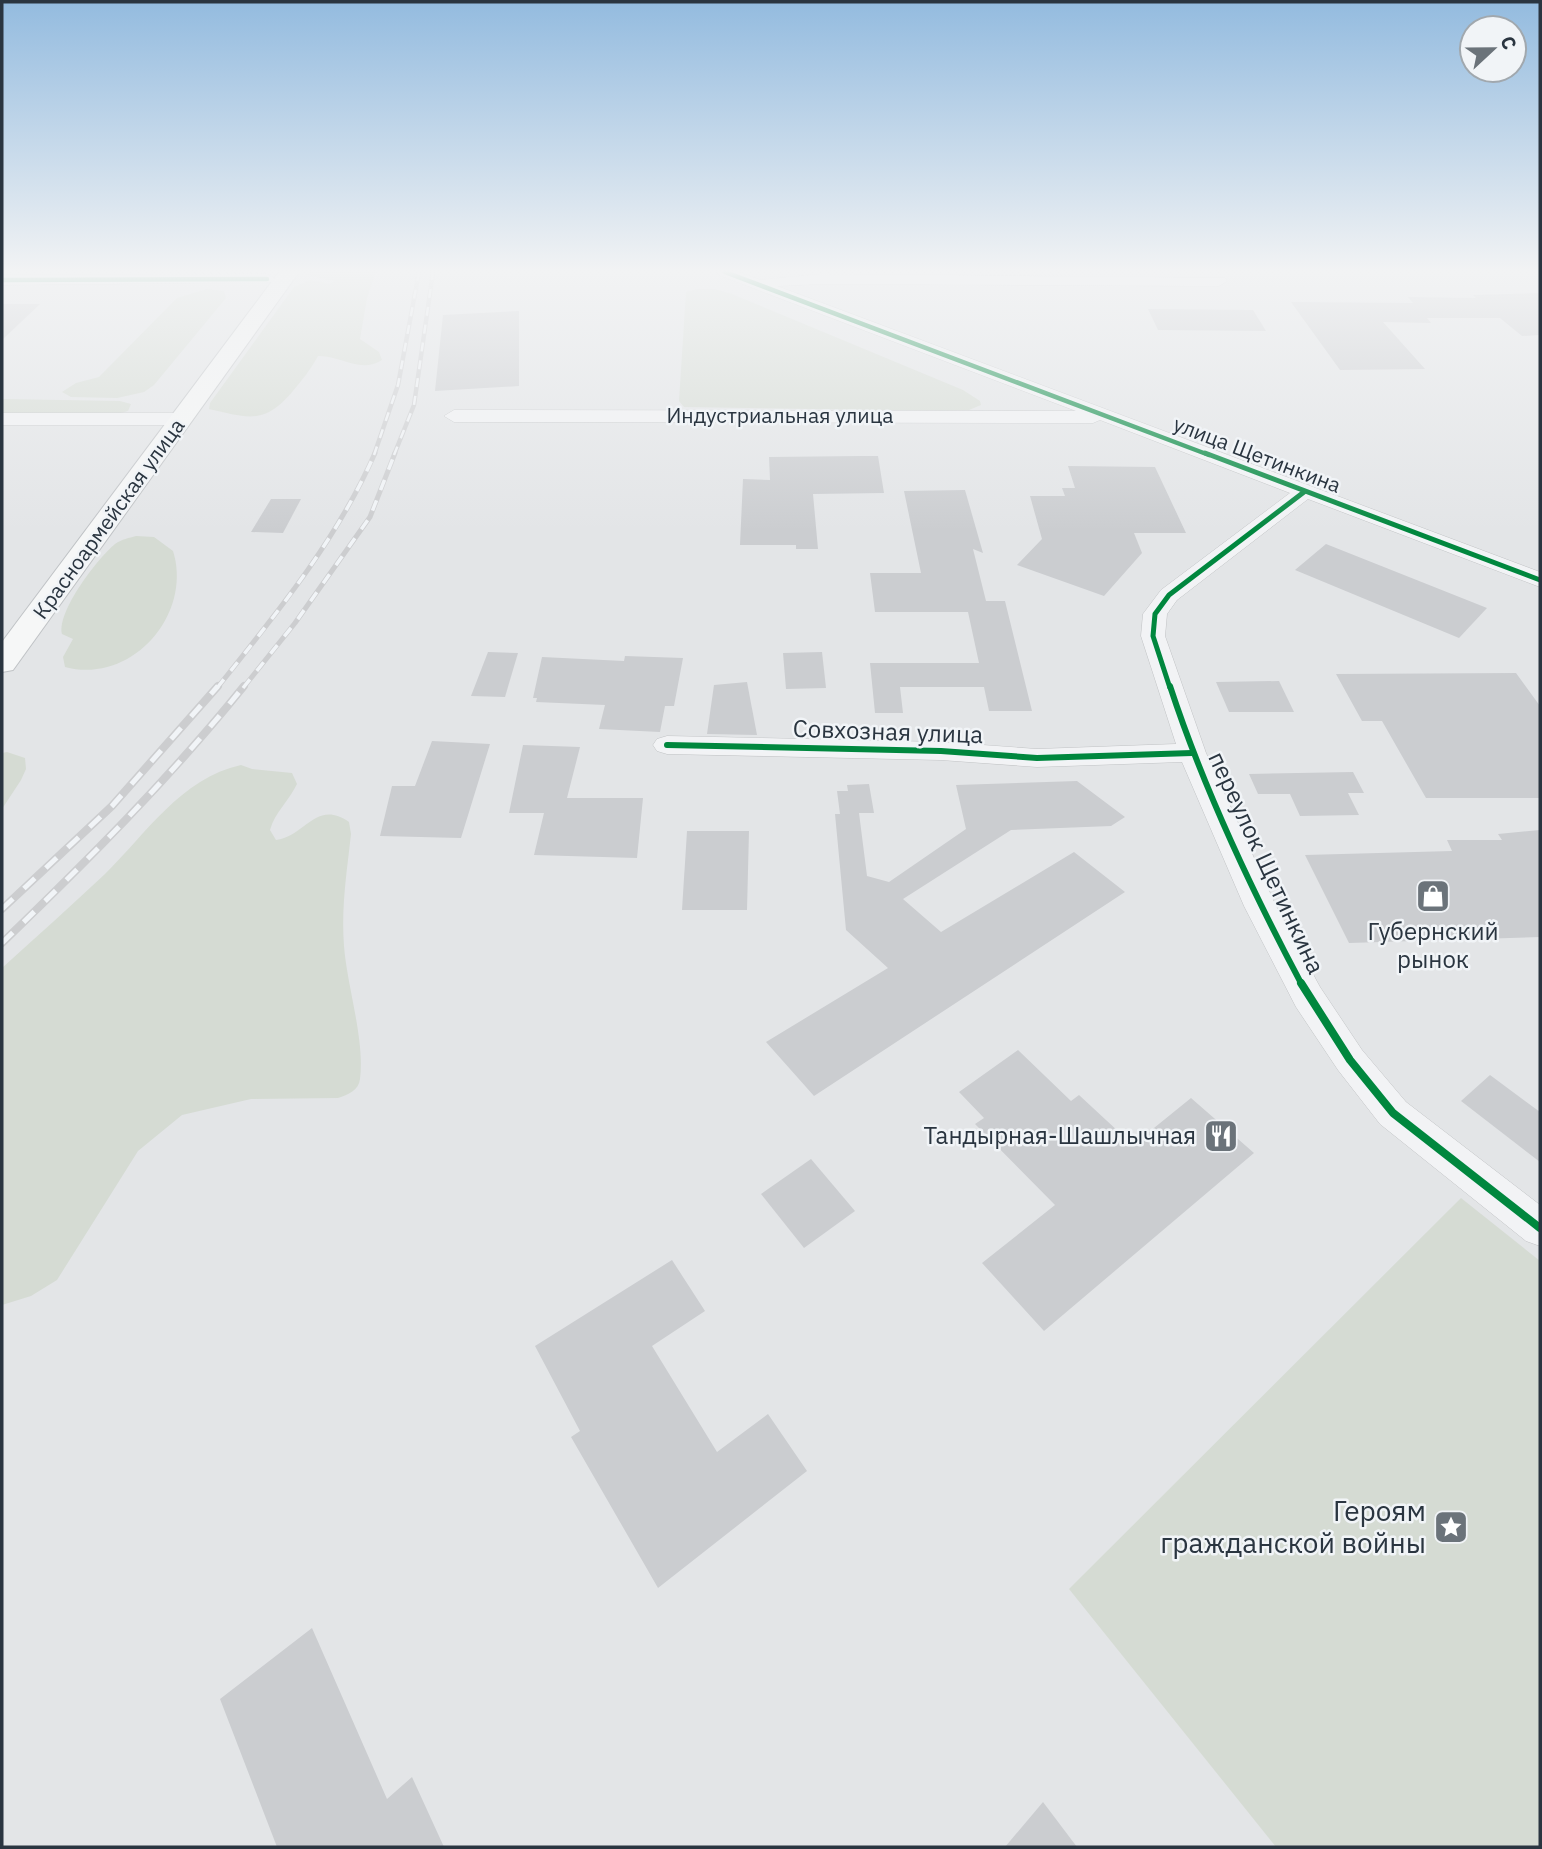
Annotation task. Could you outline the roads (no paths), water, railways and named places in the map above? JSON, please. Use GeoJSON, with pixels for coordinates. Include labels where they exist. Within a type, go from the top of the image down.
{"type":"FeatureCollection","features":[{"type":"Feature","properties":{"kind":"main road","name":"Красноармейская улица"},"geometry":{"type":"LineString","coordinates":[[2,663],[215,358]]}},
{"type":"Feature","properties":{"kind":"main road","name":"Красноармейская улица"},"geometry":{"type":"LineString","coordinates":[[2,622],[171,419]]}},
{"type":"Feature","properties":{"kind":"street","name":"улица Щетинкина"},"geometry":{"type":"LineString","coordinates":[[954,358],[1540,580]]}},
{"type":"Feature","properties":{"kind":"street","name":"Индустриальная улица"},"geometry":{"type":"LineString","coordinates":[[454,416],[1076,419],[1105,415]]}},
{"type":"Feature","properties":{"kind":"street"},"geometry":{"type":"LineString","coordinates":[[2,419],[171,419]]}},
{"type":"Feature","properties":{"kind":"street","name":"переулок Щетинкина"},"geometry":{"type":"LineString","coordinates":[[1304,492],[1169,595],[1156,614],[1153,636],[1192,753],[1260,906],[1308,997],[1350,1060],[1393,1113],[1540,1228]]}},
{"type":"Feature","properties":{"kind":"street","name":"Совхозная улица"},"geometry":{"type":"LineString","coordinates":[[667,745],[942,751],[1037,758],[1192,753]]}},
{"type":"Feature","properties":{"kind":"railway"},"geometry":{"type":"LineString","coordinates":[[374,455],[398,385],[403,358]]}},
{"type":"Feature","properties":{"kind":"railway"},"geometry":{"type":"LineString","coordinates":[[394,455],[414,405],[421,358]]}},
{"type":"Feature","properties":{"kind":"railway"},"geometry":{"type":"LineString","coordinates":[[217,688],[283,604],[324,546],[343,516],[375,453]]}},
{"type":"Feature","properties":{"kind":"railway"},"geometry":{"type":"LineString","coordinates":[[243,688],[295,623],[370,517],[395,453]]}},
{"type":"Feature","properties":{"kind":"railway"},"geometry":{"type":"LineString","coordinates":[[2,909],[112,806],[218,686]]}},
{"type":"Feature","properties":{"kind":"railway"},"geometry":{"type":"LineString","coordinates":[[2,943],[127,818],[244,686]]}},
{"type":"Feature","properties":{"kind":"place","name":"Губернский рынок"},"geometry":{"type":"Point","coordinates":[1433,896]}},
{"type":"Feature","properties":{"kind":"place","name":"Тандырная-Шашлычная"},"geometry":{"type":"Point","coordinates":[1221,1136]}},
{"type":"Feature","properties":{"kind":"place","name":"Героям гражданской войны"},"geometry":{"type":"Point","coordinates":[1451,1527]}}]}
